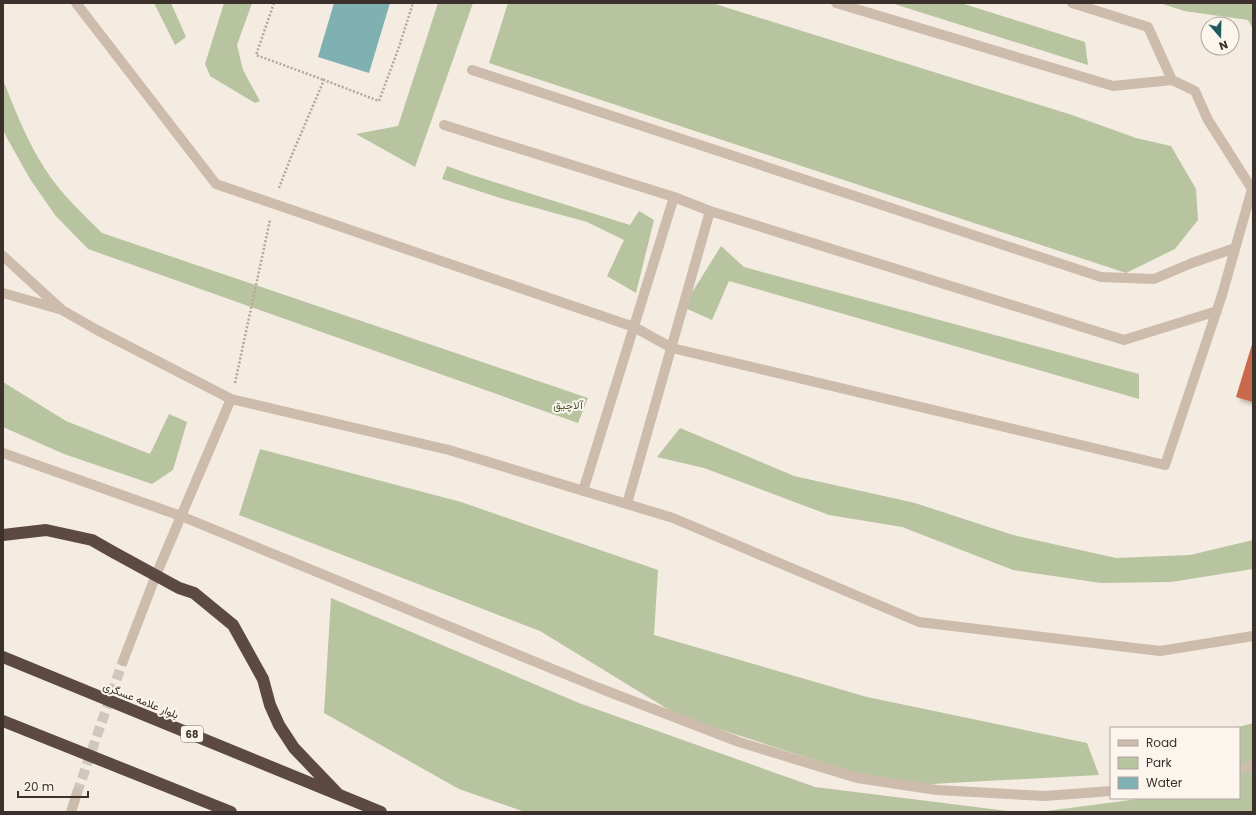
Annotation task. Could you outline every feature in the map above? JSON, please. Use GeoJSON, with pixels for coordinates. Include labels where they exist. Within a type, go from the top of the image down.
{"type":"FeatureCollection","features":[{"type":"Feature","properties":{"kind":"highway"},"geometry":{"type":"LineString","coordinates":[[3,535],[46,530],[92,540],[179,588],[194,593],[233,625],[263,678],[270,705],[279,725],[294,748],[338,794]]}},
{"type":"Feature","properties":{"kind":"highway","name":"بلوار علامه عسگری"},"geometry":{"type":"LineString","coordinates":[[3,657],[381,812]]}},
{"type":"Feature","properties":{"kind":"highway"},"geometry":{"type":"LineString","coordinates":[[3,721],[231,812]]}},
{"type":"Feature","properties":{"kind":"street"},"geometry":{"type":"LineString","coordinates":[[76,3],[216,184],[634,327],[672,348],[1165,465],[1217,311],[1252,189],[1208,120],[1195,91],[1172,80],[1113,86],[836,3]]}},
{"type":"Feature","properties":{"kind":"street"},"geometry":{"type":"LineString","coordinates":[[1072,3],[1148,27],[1172,80]]}},
{"type":"Feature","properties":{"kind":"street"},"geometry":{"type":"LineString","coordinates":[[472,70],[1101,276],[1154,279],[1192,263],[1235,248]]}},
{"type":"Feature","properties":{"kind":"street"},"geometry":{"type":"LineString","coordinates":[[444,125],[674,197],[710,211],[1124,340],[1217,311]]}},
{"type":"Feature","properties":{"kind":"street"},"geometry":{"type":"LineString","coordinates":[[583,491],[674,197]]}},
{"type":"Feature","properties":{"kind":"street"},"geometry":{"type":"LineString","coordinates":[[627,504],[710,211]]}},
{"type":"Feature","properties":{"kind":"street"},"geometry":{"type":"LineString","coordinates":[[3,256],[62,310],[104,334],[231,399],[449,450],[673,518],[919,622],[1160,651],[1253,636]]}},
{"type":"Feature","properties":{"kind":"street"},"geometry":{"type":"LineString","coordinates":[[3,293],[62,310]]}},
{"type":"Feature","properties":{"kind":"street"},"geometry":{"type":"LineString","coordinates":[[123,661],[156,575],[231,399]]}},
{"type":"Feature","properties":{"kind":"street"},"geometry":{"type":"LineString","coordinates":[[3,453],[181,516],[599,688],[739,742],[857,778],[937,790],[1045,796],[1110,791]]}},
{"type":"Feature","properties":{"kind":"street"},"geometry":{"type":"LineString","coordinates":[[1240,769],[1253,766]]}},
{"type":"Feature","properties":{"kind":"street"},"geometry":{"type":"LineString","coordinates":[[71,812],[77,793]]}},
{"type":"Feature","properties":{"kind":"path"},"geometry":{"type":"LineString","coordinates":[[274,3],[256,55],[379,101],[413,3]]}},
{"type":"Feature","properties":{"kind":"path"},"geometry":{"type":"LineString","coordinates":[[231,399],[274,203],[291,157],[324,80]]}},
{"type":"Feature","properties":{"kind":"green space"},"geometry":{"type":"Polygon","coordinates":[[[154,3],[171,3],[186,37],[175,45],[154,3]]]}},
{"type":"Feature","properties":{"kind":"green space"},"geometry":{"type":"Polygon","coordinates":[[[224,3],[252,3],[237,45],[243,70],[260,101],[255,103],[210,76],[205,64],[224,3]]]}},
{"type":"Feature","properties":{"kind":"green space"},"geometry":{"type":"Polygon","coordinates":[[[438,3],[473,3],[415,167],[356,134],[398,126],[438,3]]]}},
{"type":"Feature","properties":{"kind":"green space"},"geometry":{"type":"Polygon","coordinates":[[[508,3],[712,3],[1072,115],[1136,138],[1171,146],[1196,189],[1198,220],[1175,249],[1126,273],[489,63],[508,3]]]}},
{"type":"Feature","properties":{"kind":"green space"},"geometry":{"type":"Polygon","coordinates":[[[891,3],[961,3],[1085,42],[1088,65],[891,3]]]}},
{"type":"Feature","properties":{"kind":"green space"},"geometry":{"type":"Polygon","coordinates":[[[1160,3],[1253,3],[1253,29],[1248,20],[1240,19],[1240,16],[1220,16],[1184,11],[1160,3]]]}},
{"type":"Feature","properties":{"kind":"green space","name":"آلاچیق"},"geometry":{"type":"Polygon","coordinates":[[[3,80],[27,136],[45,169],[64,195],[102,233],[588,398],[578,423],[88,249],[55,215],[30,179],[7,138],[3,130],[3,80]]]}},
{"type":"Feature","properties":{"kind":"green space"},"geometry":{"type":"Polygon","coordinates":[[[447,166],[630,225],[639,211],[654,220],[636,293],[607,276],[624,240],[587,222],[500,198],[442,179],[447,166]]]}},
{"type":"Feature","properties":{"kind":"green space"},"geometry":{"type":"Polygon","coordinates":[[[721,246],[744,267],[1139,374],[1139,399],[729,281],[712,320],[683,307],[721,246]]]}},
{"type":"Feature","properties":{"kind":"green space"},"geometry":{"type":"Polygon","coordinates":[[[3,382],[66,421],[150,454],[169,414],[187,422],[173,470],[152,484],[64,454],[3,427],[3,382]]]}},
{"type":"Feature","properties":{"kind":"green space"},"geometry":{"type":"Polygon","coordinates":[[[680,428],[794,476],[915,503],[1013,535],[1116,558],[1190,555],[1253,540],[1253,569],[1171,582],[1101,583],[1013,570],[902,527],[829,515],[704,468],[657,457],[680,428]]]}},
{"type":"Feature","properties":{"kind":"green space"},"geometry":{"type":"Polygon","coordinates":[[[260,449],[461,502],[658,570],[654,635],[867,697],[1087,743],[1099,775],[895,786],[679,716],[540,631],[239,515],[260,449]]]}},
{"type":"Feature","properties":{"kind":"green space"},"geometry":{"type":"Polygon","coordinates":[[[331,598],[579,703],[815,787],[1016,812],[525,812],[459,789],[324,713],[331,598]]]}},
{"type":"Feature","properties":{"kind":"green space"},"geometry":{"type":"Polygon","coordinates":[[[1253,723],[1253,812],[1039,812],[1138,799],[1240,799],[1240,727],[1239,727],[1253,723]]]}},
{"type":"Feature","properties":{"kind":"water"},"geometry":{"type":"Polygon","coordinates":[[[334,3],[390,3],[369,73],[318,57],[334,3]]]}},
{"type":"Feature","properties":{"kind":"building"},"geometry":{"type":"Polygon","coordinates":[[[1253,341],[1253,402],[1236,397],[1253,341]]]}},
{"type":"Feature","properties":{"kind":"tunnel"},"geometry":{"type":"LineString","coordinates":[[77,793],[123,661]]}}]}
